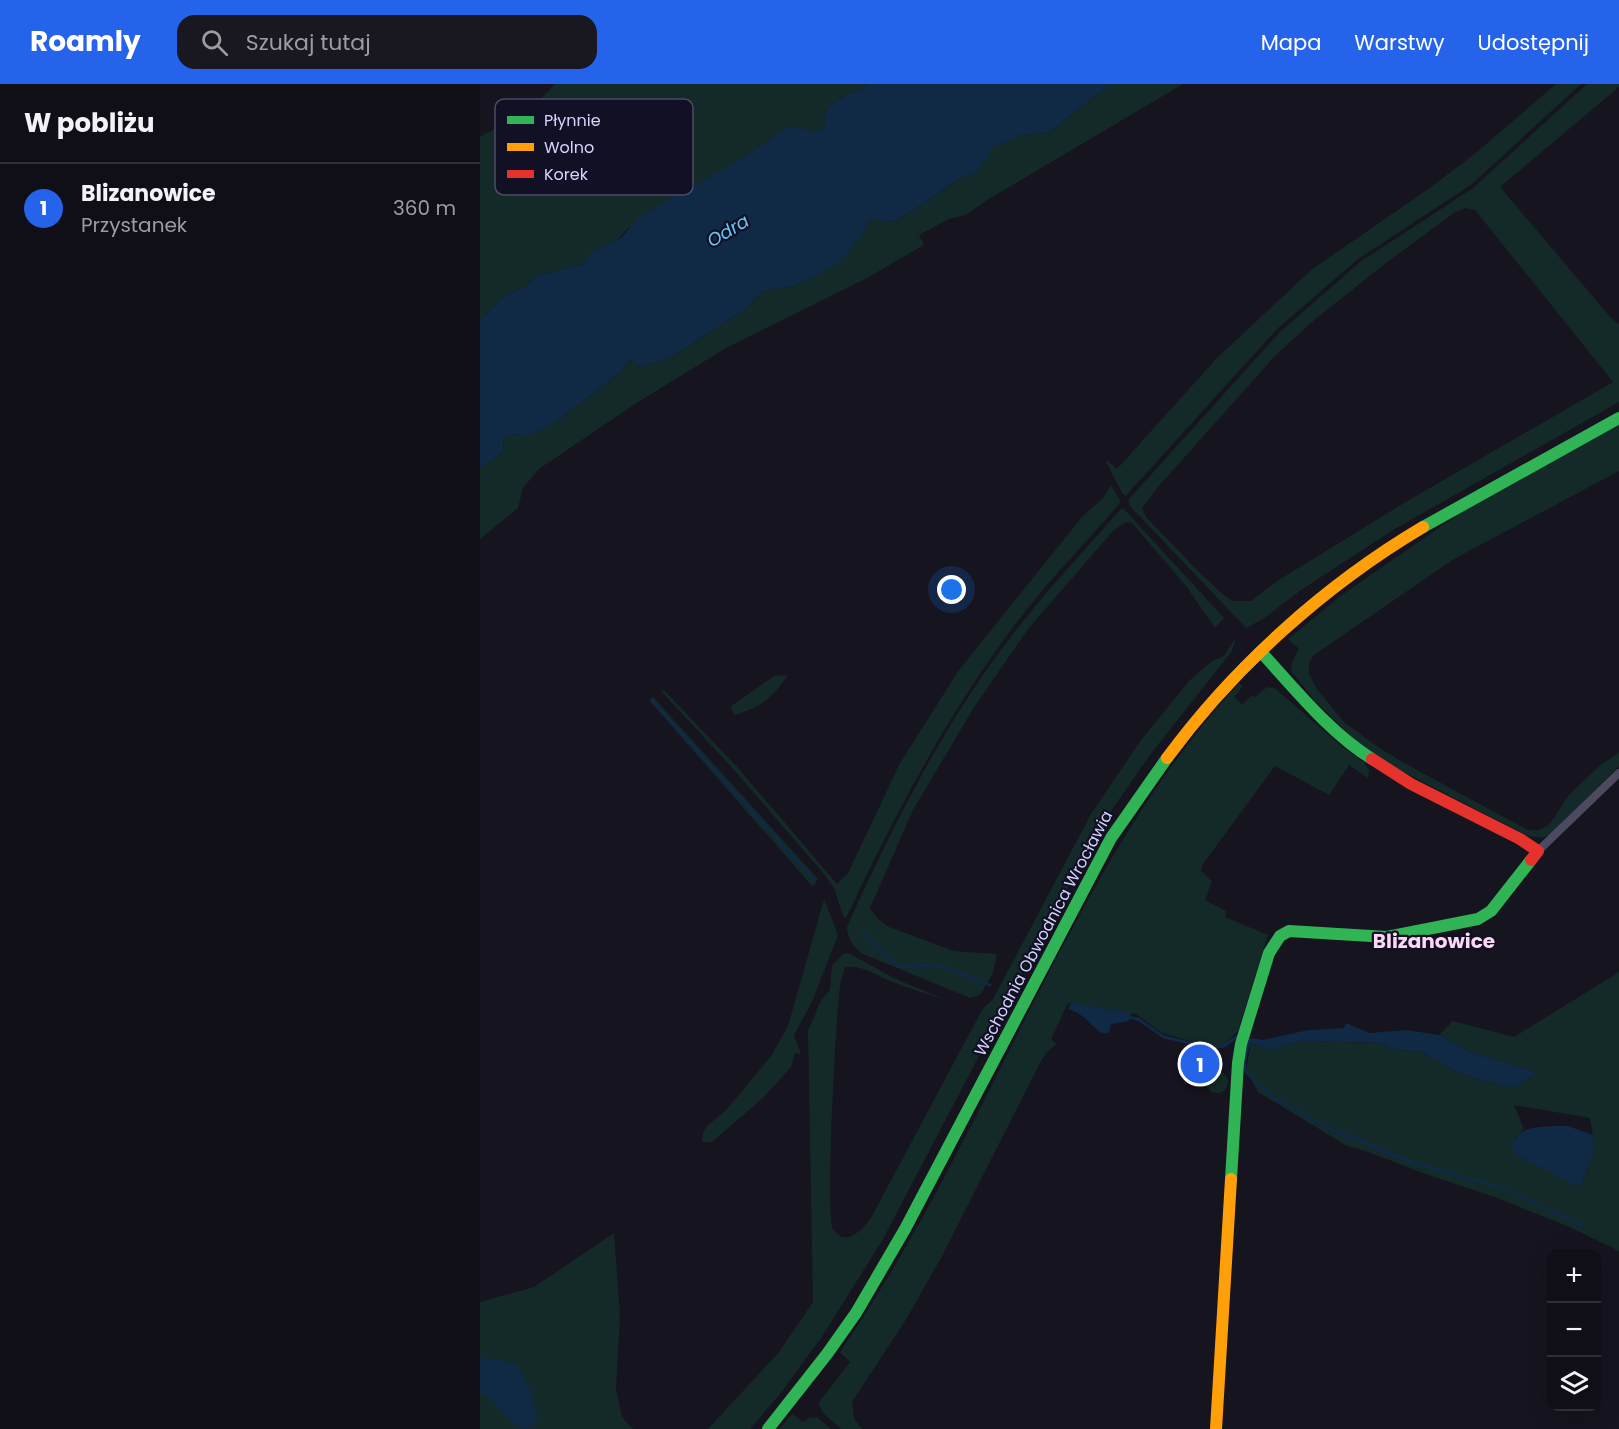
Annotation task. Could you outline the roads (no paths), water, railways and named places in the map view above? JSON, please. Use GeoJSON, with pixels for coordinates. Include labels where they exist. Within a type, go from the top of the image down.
{"type":"FeatureCollection","features":[{"type":"Feature","properties":{"kind":"main road","name":"Wschodnia Obwodnica Wrocławia"},"geometry":{"type":"LineString","coordinates":[[768,1429],[827,1354],[856,1312],[905,1229],[1088,879],[1130,808],[1190,726],[1234,678],[1332,589],[1401,540],[1619,418]]}},
{"type":"Feature","properties":{"kind":"main road"},"geometry":{"type":"LineString","coordinates":[[1216,1429],[1238,1063],[1240,1048],[1274,943],[1282,934],[1289,931],[1388,937],[1478,919],[1491,911],[1538,851],[1520,839],[1411,784],[1359,750],[1317,711],[1261,652]]}},
{"type":"Feature","properties":{"kind":"street"},"geometry":{"type":"LineString","coordinates":[[1538,851],[1619,773]]}},
{"type":"Feature","properties":{"kind":"water","name":"Odra"},"geometry":{"type":"Polygon","coordinates":[[[869,84],[1110,84],[1050,132],[1019,136],[994,147],[975,173],[960,178],[911,212],[893,222],[870,219],[862,235],[842,259],[817,276],[795,286],[762,291],[747,308],[672,357],[641,367],[631,360],[625,364],[622,371],[556,422],[526,437],[516,434],[504,438],[503,451],[480,469],[480,321],[502,298],[527,285],[535,276],[583,264],[590,253],[621,238],[639,217],[678,195],[693,195],[693,186],[739,160],[787,127],[822,131],[828,108],[841,98],[869,84]]]}},
{"type":"Feature","properties":{"kind":"water"},"geometry":{"type":"Polygon","coordinates":[[[1071,1003],[1131,1013],[1129,1021],[1111,1024],[1109,1033],[1102,1033],[1084,1017],[1068,1009],[1071,1003]]]}},
{"type":"Feature","properties":{"kind":"water"},"geometry":{"type":"Polygon","coordinates":[[[1346,1023],[1369,1033],[1407,1030],[1439,1035],[1473,1053],[1537,1072],[1515,1088],[1476,1079],[1453,1070],[1422,1052],[1392,1049],[1382,1043],[1304,1041],[1268,1050],[1251,1043],[1253,1038],[1263,1040],[1308,1030],[1344,1028],[1346,1023]]]}},
{"type":"Feature","properties":{"kind":"water"},"geometry":{"type":"Polygon","coordinates":[[[1568,1126],[1593,1135],[1595,1148],[1582,1184],[1578,1186],[1516,1155],[1511,1146],[1523,1131],[1568,1126]]]}},
{"type":"Feature","properties":{"kind":"water"},"geometry":{"type":"Polygon","coordinates":[[[480,1358],[502,1360],[517,1365],[530,1389],[538,1419],[529,1427],[526,1429],[516,1425],[487,1395],[480,1394],[480,1358]]]}},
{"type":"Feature","properties":{"kind":"waterway"},"geometry":{"type":"LineString","coordinates":[[652,701],[814,880]]}},
{"type":"Feature","properties":{"kind":"waterway"},"geometry":{"type":"LineString","coordinates":[[863,931],[882,953],[900,967],[925,965],[947,968],[990,985]]}},
{"type":"Feature","properties":{"kind":"waterway"},"geometry":{"type":"LineString","coordinates":[[1127,1017],[1138,1019],[1164,1037],[1211,1048],[1224,1046],[1236,1037]]}},
{"type":"Feature","properties":{"kind":"waterway"},"geometry":{"type":"LineString","coordinates":[[1256,1041],[1250,1040],[1244,1062],[1246,1072],[1273,1098],[1333,1130],[1411,1162],[1506,1189],[1583,1226]]}},
{"type":"Feature","properties":{"kind":"place","name":"Blizanowice"},"geometry":{"type":"Point","coordinates":[1200,1064]}},
{"type":"Feature","properties":{"kind":"district","name":"Blizanowice"},"geometry":{"type":"Point","coordinates":[1434,941]}}]}
